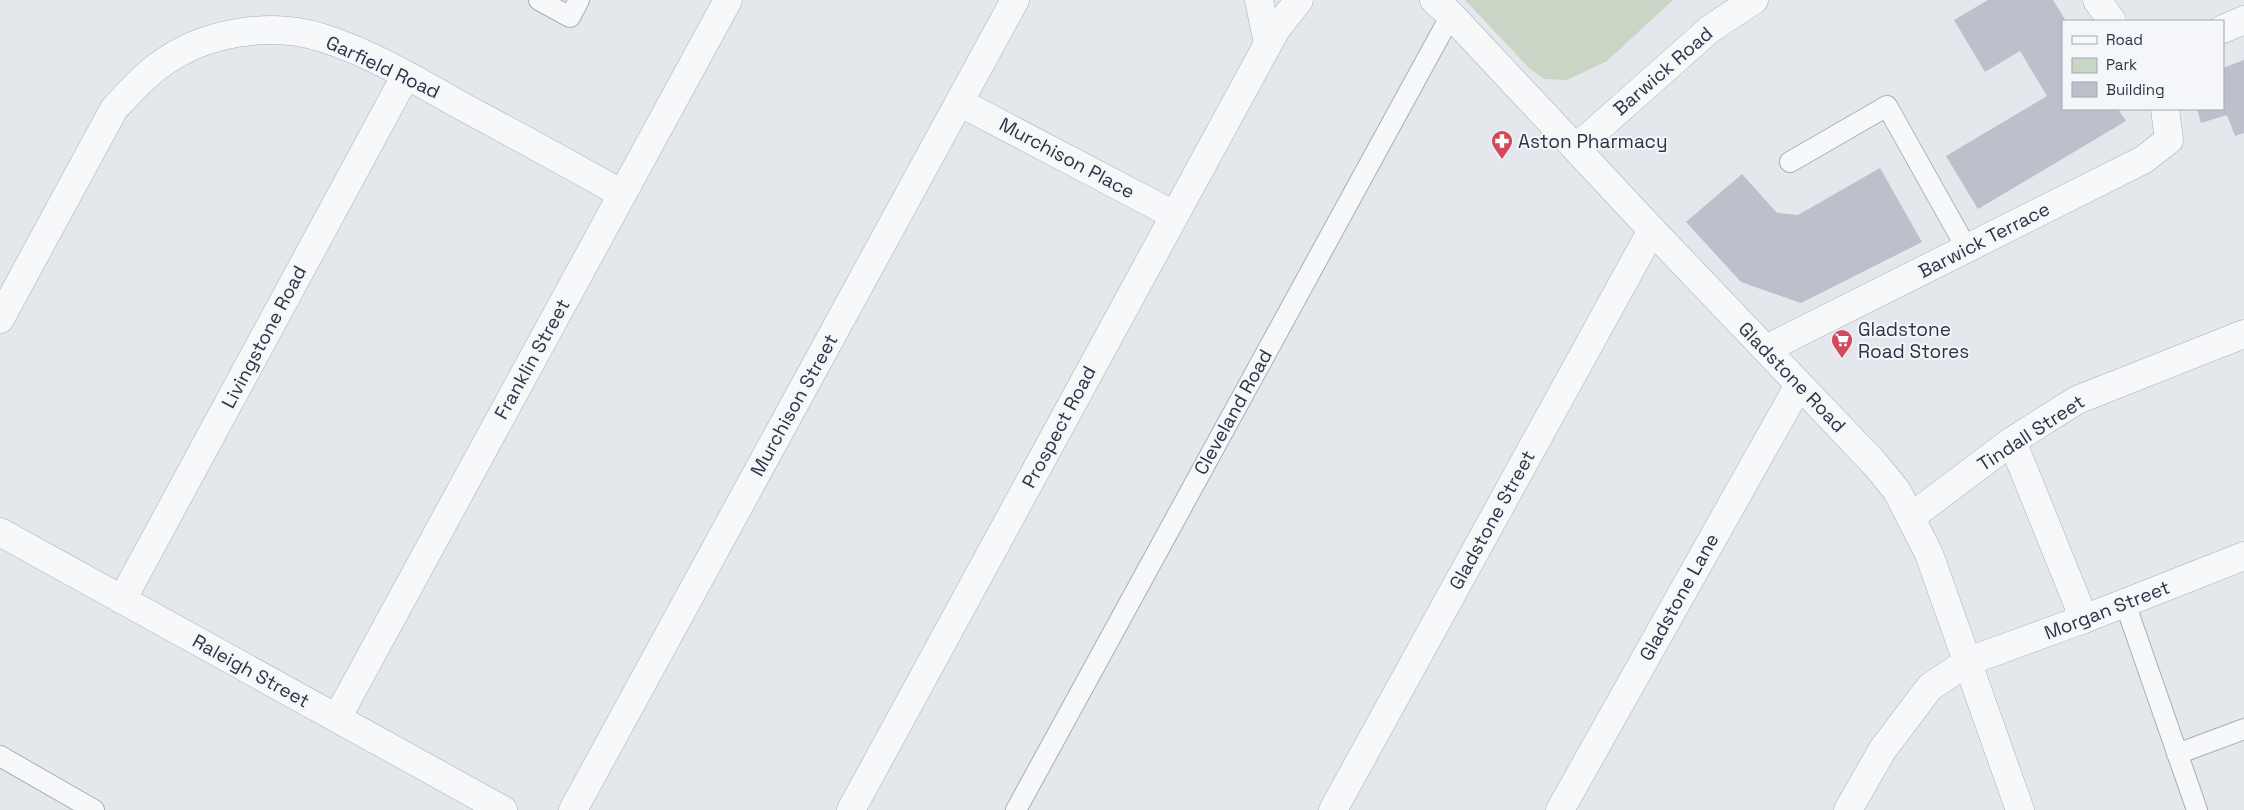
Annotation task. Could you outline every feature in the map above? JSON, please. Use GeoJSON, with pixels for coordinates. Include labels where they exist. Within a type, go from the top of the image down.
{"type":"FeatureCollection","features":[{"type":"Feature","properties":{"kind":"street","name":"Franklin Street"},"geometry":{"type":"LineString","coordinates":[[337,718],[728,0]]}},
{"type":"Feature","properties":{"kind":"street","name":"Murchison Street"},"geometry":{"type":"LineString","coordinates":[[573,810],[1015,0]]}},
{"type":"Feature","properties":{"kind":"street"},"geometry":{"type":"LineString","coordinates":[[1259,0],[1268,44]]}},
{"type":"Feature","properties":{"kind":"street","name":"Prospect Road"},"geometry":{"type":"LineString","coordinates":[[1268,44],[1289,0]]}},
{"type":"Feature","properties":{"kind":"street","name":"Prospect Road"},"geometry":{"type":"LineString","coordinates":[[851,810],[1268,44],[1277,28],[1299,0]]}},
{"type":"Feature","properties":{"kind":"street","name":"Barwick Road"},"geometry":{"type":"LineString","coordinates":[[1576,148],[1710,29],[1754,0]]}},
{"type":"Feature","properties":{"kind":"street"},"geometry":{"type":"LineString","coordinates":[[2097,0],[2111,20]]}},
{"type":"Feature","properties":{"kind":"street","name":"Gladstone Road"},"geometry":{"type":"LineString","coordinates":[[1443,5],[1652,230],[1875,464],[1896,491],[1912,517],[1929,554],[2020,810]]}},
{"type":"Feature","properties":{"kind":"street"},"geometry":{"type":"LineString","coordinates":[[2224,29],[2244,20]]}},
{"type":"Feature","properties":{"kind":"street","name":"Garfield Road"},"geometry":{"type":"LineString","coordinates":[[0,319],[114,109],[135,86],[159,66],[185,50],[214,38],[244,32],[270,31],[322,38],[406,75],[622,194]]}},
{"type":"Feature","properties":{"kind":"street","name":"Livingstone Road"},"geometry":{"type":"LineString","coordinates":[[122,600],[406,75]]}},
{"type":"Feature","properties":{"kind":"street","name":"Murchison Place"},"geometry":{"type":"LineString","coordinates":[[959,102],[1174,215]]}},
{"type":"Feature","properties":{"kind":"street","name":"Barwick Terrace"},"geometry":{"type":"LineString","coordinates":[[1766,349],[2143,160],[2169,140],[2165,110]]}},
{"type":"Feature","properties":{"kind":"street","name":"Gladstone Street"},"geometry":{"type":"LineString","coordinates":[[1333,810],[1652,230]]}},
{"type":"Feature","properties":{"kind":"street","name":"Tindall Street"},"geometry":{"type":"LineString","coordinates":[[1912,517],[2012,441],[2077,400],[2244,334]]}},
{"type":"Feature","properties":{"kind":"street","name":"Gladstone Lane"},"geometry":{"type":"LineString","coordinates":[[1560,810],[1799,384]]}},
{"type":"Feature","properties":{"kind":"street"},"geometry":{"type":"LineString","coordinates":[[2012,441],[2084,619]]}},
{"type":"Feature","properties":{"kind":"street","name":"Raleigh Street"},"geometry":{"type":"LineString","coordinates":[[0,532],[503,810]]}},
{"type":"Feature","properties":{"kind":"street","name":"Morgan Street"},"geometry":{"type":"LineString","coordinates":[[1848,810],[1883,749],[1930,687],[1968,661],[2084,619],[2244,556]]}},
{"type":"Feature","properties":{"kind":"lane"},"geometry":{"type":"LineString","coordinates":[[539,0],[570,17],[579,0]]}},
{"type":"Feature","properties":{"kind":"lane","name":"Cleveland Road"},"geometry":{"type":"LineString","coordinates":[[1016,810],[1443,5]]}},
{"type":"Feature","properties":{"kind":"lane"},"geometry":{"type":"LineString","coordinates":[[1790,162],[1887,106],[1967,249]]}},
{"type":"Feature","properties":{"kind":"lane"},"geometry":{"type":"LineString","coordinates":[[2125,603],[2197,810]]}},
{"type":"Feature","properties":{"kind":"lane"},"geometry":{"type":"LineString","coordinates":[[2177,754],[2244,729]]}},
{"type":"Feature","properties":{"kind":"lane"},"geometry":{"type":"LineString","coordinates":[[0,756],[94,810]]}},
{"type":"Feature","properties":{"kind":"green space"},"geometry":{"type":"Polygon","coordinates":[[[1465,0],[1673,0],[1607,61],[1567,80],[1544,79],[1529,68],[1465,0]]]}},
{"type":"Feature","properties":{"kind":"building"},"geometry":{"type":"Polygon","coordinates":[[[1988,0],[2053,0],[2065,20],[2062,20],[2062,110],[2119,110],[2126,121],[1978,209],[1946,156],[2047,96],[2020,51],[1985,72],[1954,20],[1988,0]]]}},
{"type":"Feature","properties":{"kind":"building"},"geometry":{"type":"Polygon","coordinates":[[[2244,60],[2244,133],[2235,136],[2227,115],[2201,123],[2197,110],[2224,110],[2224,68],[2244,60]]]}},
{"type":"Feature","properties":{"kind":"building"},"geometry":{"type":"Polygon","coordinates":[[[1880,168],[1922,242],[1801,303],[1741,282],[1686,222],[1742,174],[1777,213],[1798,215],[1880,168]]]}},
{"type":"Feature","properties":{"kind":"place","name":"Aston Pharmacy"},"geometry":{"type":"Point","coordinates":[1502,160]}},
{"type":"Feature","properties":{"kind":"place","name":"Gladstone Road Stores"},"geometry":{"type":"Point","coordinates":[1842,359]}}]}
